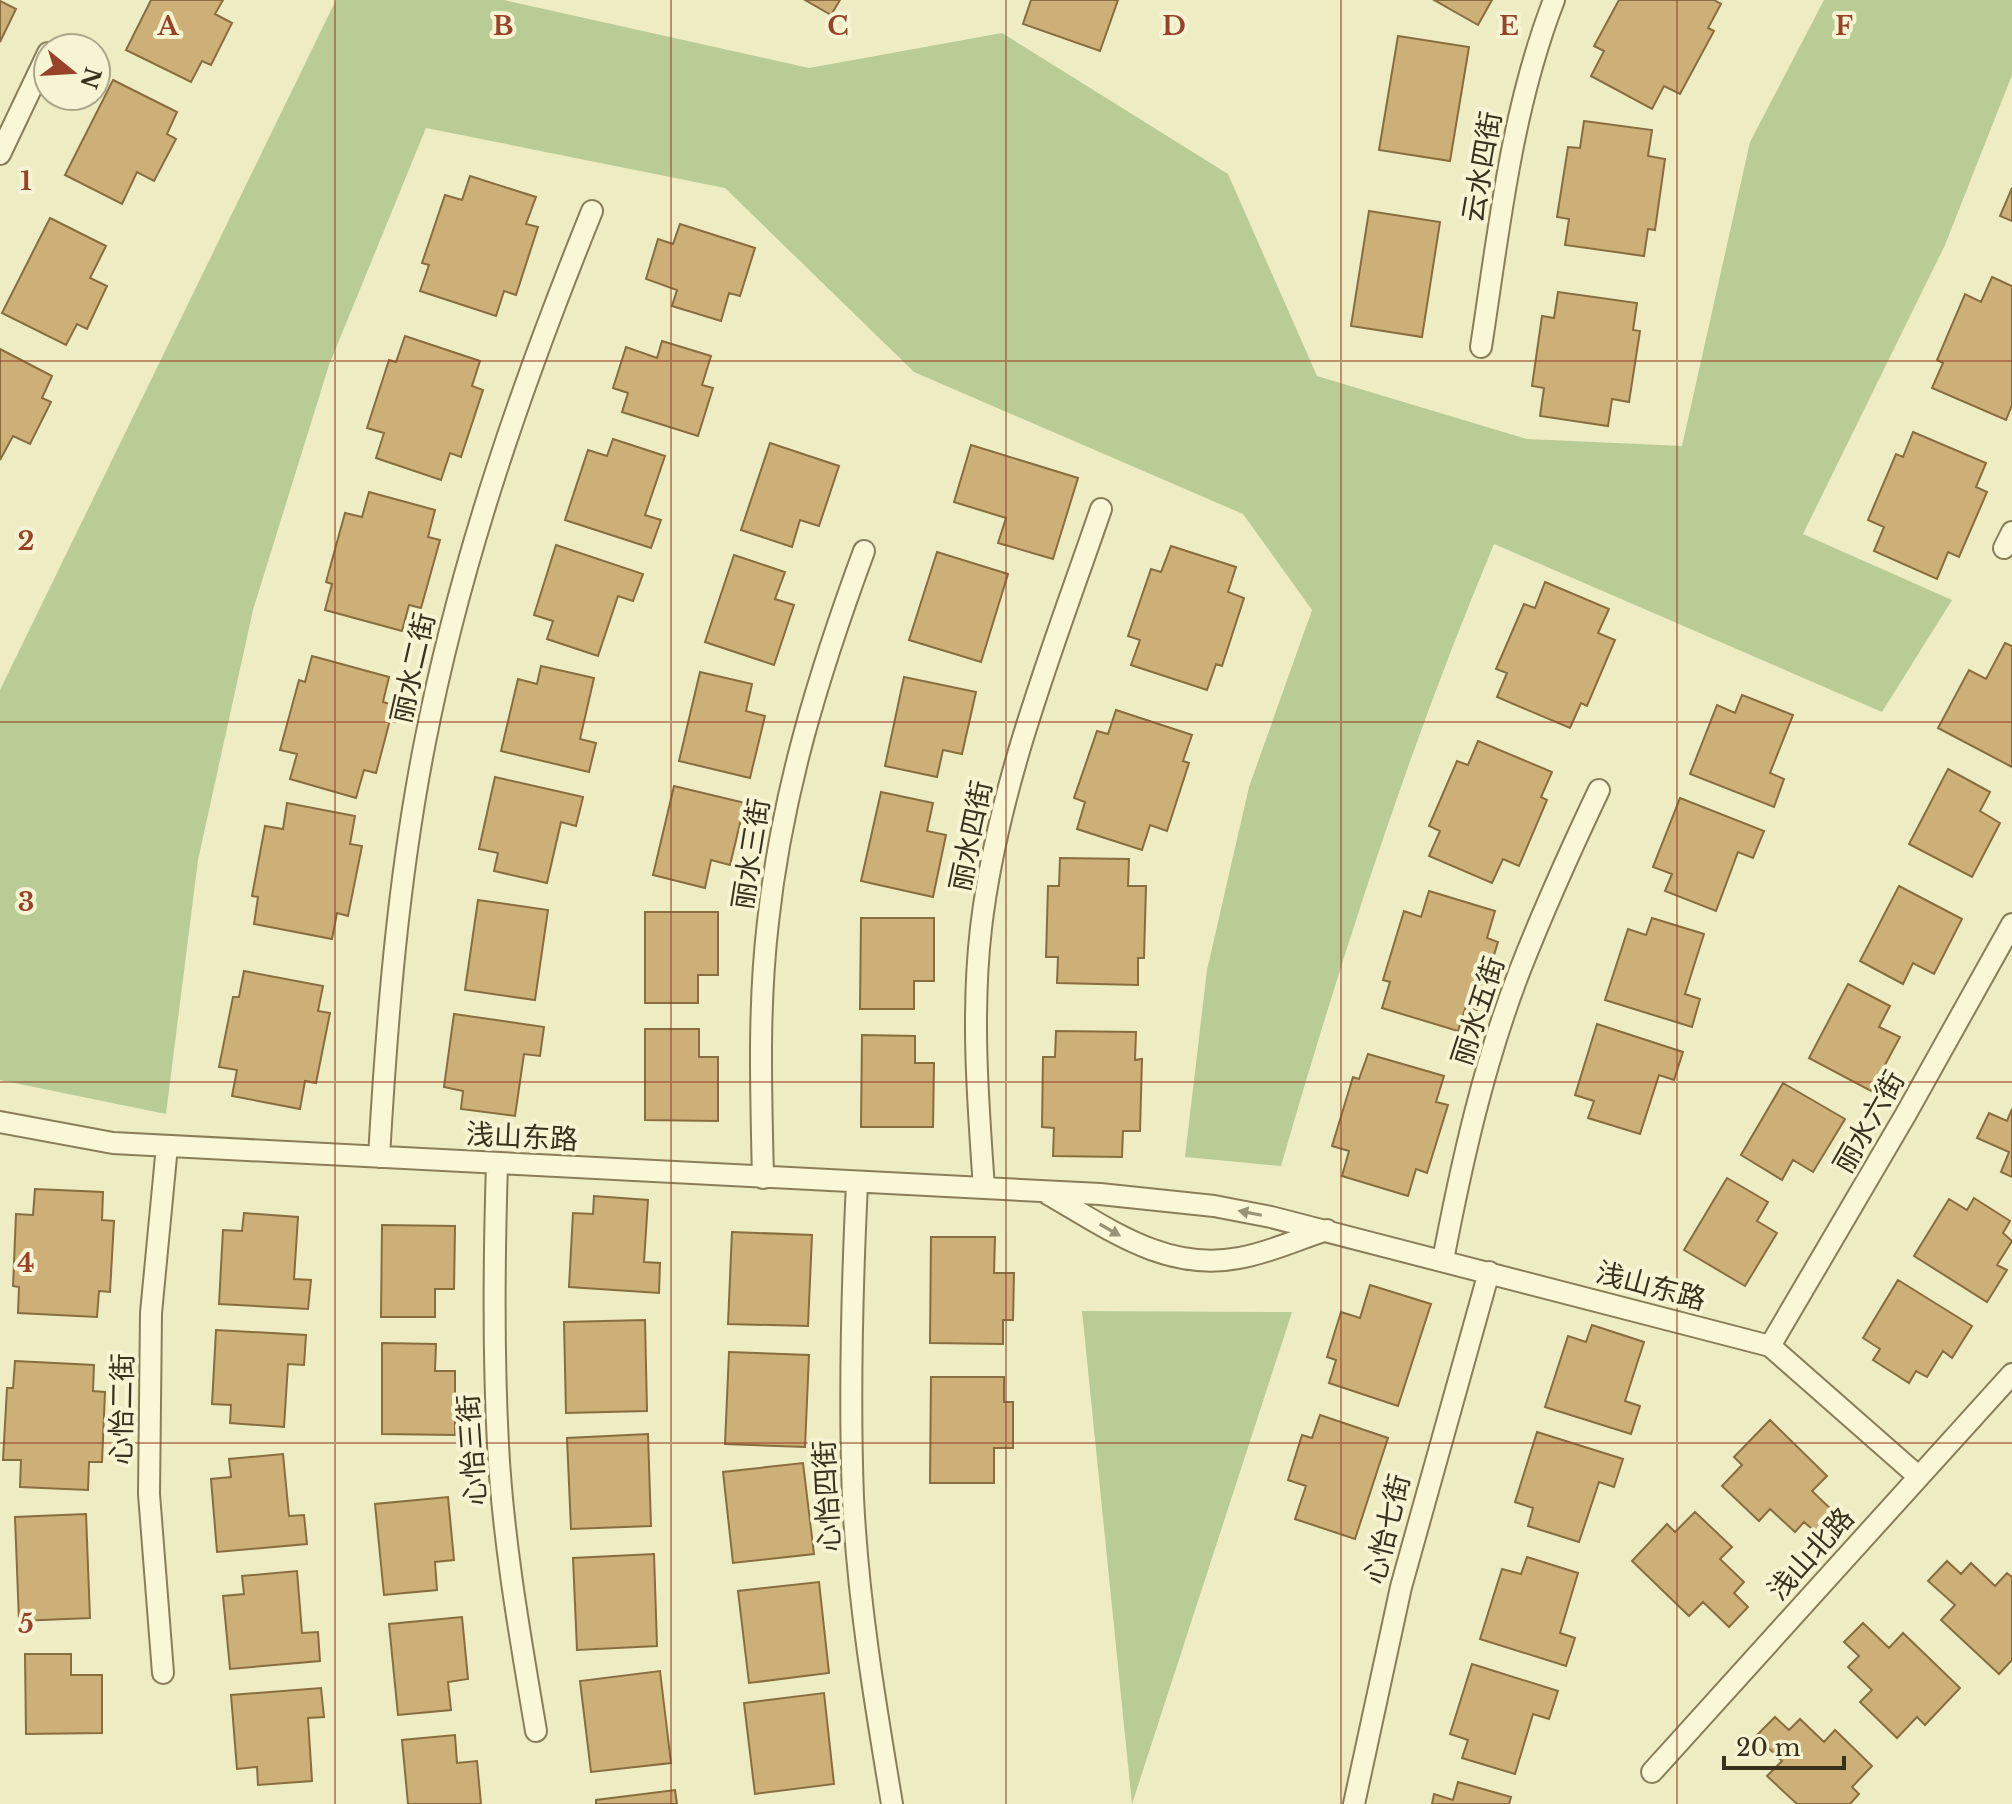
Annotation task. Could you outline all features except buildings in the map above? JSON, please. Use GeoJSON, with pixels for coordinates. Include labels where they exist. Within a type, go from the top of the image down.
{"type":"FeatureCollection","features":[{"type":"Feature","properties":{"kind":"lane","name":"云水四街"},"geometry":{"type":"LineString","coordinates":[[1481,347],[1515,132],[1538,43],[1554,0]]}},
{"type":"Feature","properties":{"kind":"lane"},"geometry":{"type":"LineString","coordinates":[[0,154],[32,87]]}},
{"type":"Feature","properties":{"kind":"lane","name":"丽水二街"},"geometry":{"type":"LineString","coordinates":[[379,1157],[387,1018],[400,895],[428,727],[456,606],[494,472],[539,340],[592,211]]}},
{"type":"Feature","properties":{"kind":"lane","name":"丽水四街"},"geometry":{"type":"LineString","coordinates":[[984,1188],[975,1058],[981,928],[1005,800],[1101,509]]}},
{"type":"Feature","properties":{"kind":"lane","name":"丽水三街"},"geometry":{"type":"LineString","coordinates":[[763,1178],[760,1050],[768,922],[788,796],[820,672],[864,551]]}},
{"type":"Feature","properties":{"kind":"lane","name":"丽水五街"},"geometry":{"type":"LineString","coordinates":[[1443,1260],[1462,1162],[1515,985],[1557,880],[1599,790]]}},
{"type":"Feature","properties":{"kind":"lane","name":"丽水六街"},"geometry":{"type":"LineString","coordinates":[[1770,1346],[1906,1114],[2012,924]]}},
{"type":"Feature","properties":{"kind":"lane","name":"浅山东路"},"geometry":{"type":"LineString","coordinates":[[0,1122],[58,1135],[167,1146],[1042,1191],[1200,1204],[1327,1230],[1770,1346],[1919,1477]]}},
{"type":"Feature","properties":{"kind":"lane","name":"心怡二街"},"geometry":{"type":"LineString","coordinates":[[163,1673],[149,1494],[151,1313],[167,1146]]}},
{"type":"Feature","properties":{"kind":"lane","name":"心怡三街"},"geometry":{"type":"LineString","coordinates":[[497,1164],[493,1306],[498,1448],[512,1590],[536,1731]]}},
{"type":"Feature","properties":{"kind":"lane","name":"心怡四街"},"geometry":{"type":"LineString","coordinates":[[857,1183],[850,1342],[853,1501],[868,1659],[892,1804]]}},
{"type":"Feature","properties":{"kind":"lane","name":"浅山东路"},"geometry":{"type":"LineString","coordinates":[[1042,1191],[1154,1253],[1183,1260],[1242,1258],[1327,1230]]}},
{"type":"Feature","properties":{"kind":"lane","name":"心怡七街"},"geometry":{"type":"LineString","coordinates":[[1354,1804],[1401,1587],[1489,1272]]}},
{"type":"Feature","properties":{"kind":"lane","name":"浅山北路"},"geometry":{"type":"LineString","coordinates":[[1652,1772],[2012,1374]]}},
{"type":"Feature","properties":{"kind":"green space"},"geometry":{"type":"Polygon","coordinates":[[[336,0],[504,0],[809,68],[1002,33],[1228,174],[1317,376],[1527,439],[1682,446],[1750,142],[1824,0],[2012,0],[2012,75],[1945,245],[1803,534],[1952,600],[1882,712],[1494,544],[1433,697],[1378,852],[1281,1166],[1185,1157],[1207,970],[1249,787],[1312,610],[1243,514],[914,372],[725,188],[426,128],[329,365],[253,610],[198,860],[166,1114],[0,1080],[0,690],[336,0]]]}},
{"type":"Feature","properties":{"kind":"green space"},"geometry":{"type":"Polygon","coordinates":[[[1082,1311],[1292,1312],[1132,1804],[1082,1311]]]}}]}
